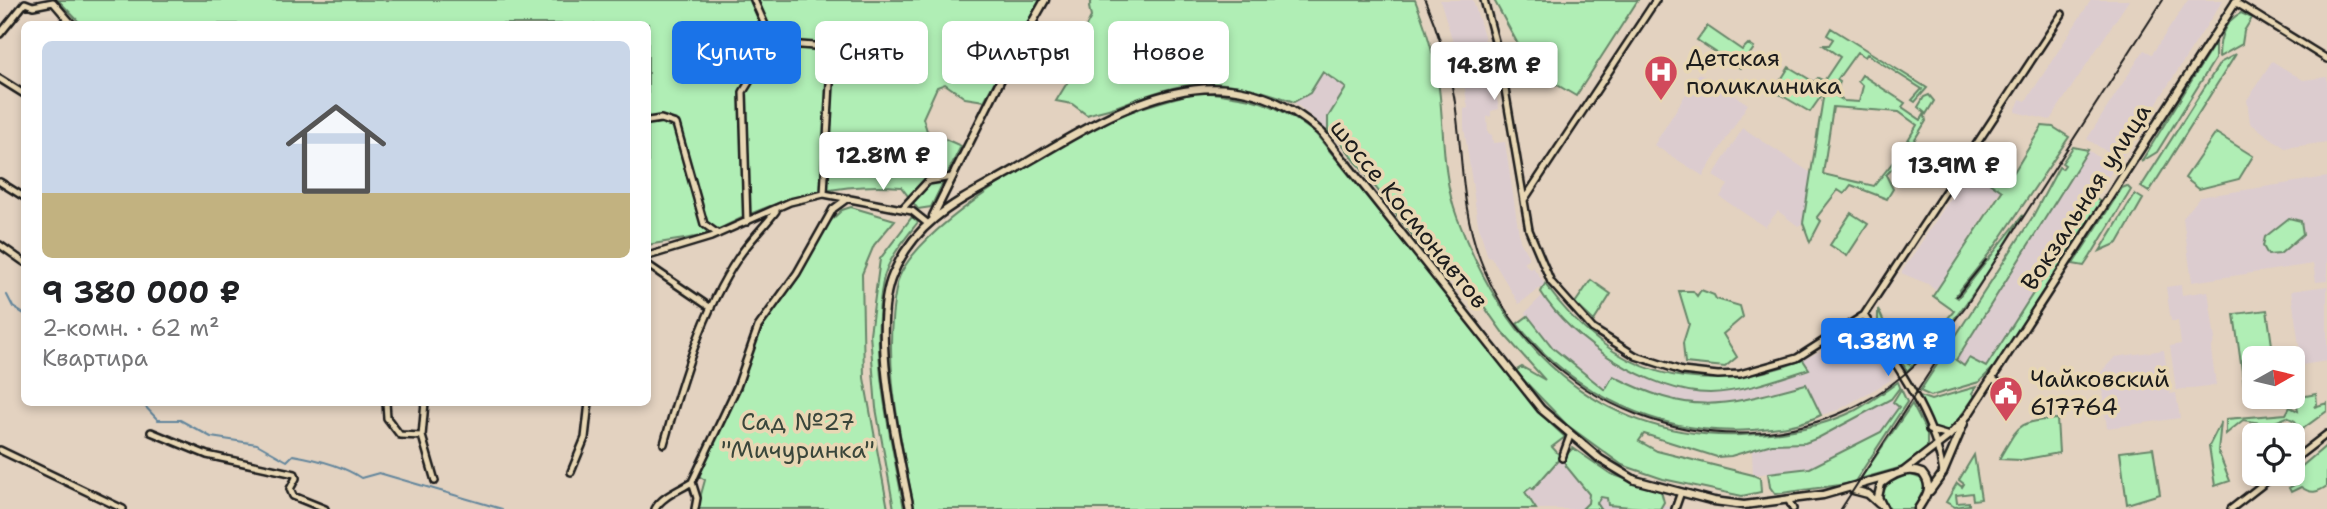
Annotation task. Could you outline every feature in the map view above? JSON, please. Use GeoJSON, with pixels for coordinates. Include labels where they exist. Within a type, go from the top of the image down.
{"type":"FeatureCollection","features":[{"type":"Feature","properties":{"kind":"main road"},"geometry":{"type":"LineString","coordinates":[[933,216],[1007,67],[1045,0]]}},
{"type":"Feature","properties":{"kind":"main road","name":"Вокзальная улица"},"geometry":{"type":"LineString","coordinates":[[1893,475],[1904,471],[1933,449],[1968,415],[2236,1]]}},
{"type":"Feature","properties":{"kind":"main road","name":"шоссе Космонавтов"},"geometry":{"type":"LineString","coordinates":[[910,509],[893,423],[884,346],[891,277],[902,253],[933,216],[1107,115],[1133,104],[1199,89],[1251,92],[1281,102],[1322,133],[1541,409],[1600,459],[1635,480],[1744,505],[1844,491],[1893,475]]}},
{"type":"Feature","properties":{"kind":"main road","name":"Вокзальная улица"},"geometry":{"type":"LineString","coordinates":[[1918,509],[1943,473],[1968,415]]}},
{"type":"Feature","properties":{"kind":"main road"},"geometry":{"type":"LineString","coordinates":[[1904,471],[1922,473],[1928,481],[1929,492]]}},
{"type":"Feature","properties":{"kind":"main road"},"geometry":{"type":"LineString","coordinates":[[1883,508],[1879,488],[1893,475]]}},
{"type":"Feature","properties":{"kind":"main road","name":"шоссе Космонавтов"},"geometry":{"type":"LineString","coordinates":[[1844,491],[1864,492],[1883,508]]}},
{"type":"Feature","properties":{"kind":"street"},"geometry":{"type":"LineString","coordinates":[[754,0],[763,21]]}},
{"type":"Feature","properties":{"kind":"street"},"geometry":{"type":"LineString","coordinates":[[1484,0],[1500,60],[1524,200],[1538,255],[1551,282],[1569,304],[1611,342],[1654,364],[1718,375],[1763,368],[1797,358],[1864,315],[2062,14]]}},
{"type":"Feature","properties":{"kind":"street"},"geometry":{"type":"LineString","coordinates":[[1524,200],[1656,0]]}},
{"type":"Feature","properties":{"kind":"street"},"geometry":{"type":"LineString","coordinates":[[2236,1],[2327,60]]}},
{"type":"Feature","properties":{"kind":"street"},"geometry":{"type":"LineString","coordinates":[[0,34],[25,2],[33,6],[53,2],[69,21]]}},
{"type":"Feature","properties":{"kind":"street"},"geometry":{"type":"LineString","coordinates":[[801,45],[828,47],[837,52],[830,83],[824,194]]}},
{"type":"Feature","properties":{"kind":"street"},"geometry":{"type":"LineString","coordinates":[[0,79],[21,92]]}},
{"type":"Feature","properties":{"kind":"street"},"geometry":{"type":"LineString","coordinates":[[747,222],[743,92],[748,84]]}},
{"type":"Feature","properties":{"kind":"street"},"geometry":{"type":"LineString","coordinates":[[651,121],[661,119],[676,124],[704,224],[718,234]]}},
{"type":"Feature","properties":{"kind":"street"},"geometry":{"type":"LineString","coordinates":[[902,209],[928,181],[952,177]]}},
{"type":"Feature","properties":{"kind":"street"},"geometry":{"type":"LineString","coordinates":[[0,182],[21,195]]}},
{"type":"Feature","properties":{"kind":"street"},"geometry":{"type":"LineString","coordinates":[[651,255],[718,234],[790,202],[824,194],[912,211],[927,223]]}},
{"type":"Feature","properties":{"kind":"street"},"geometry":{"type":"LineString","coordinates":[[654,509],[662,498],[681,491],[692,482],[737,387],[758,327],[797,273],[834,209],[848,198]]}},
{"type":"Feature","properties":{"kind":"street"},"geometry":{"type":"LineString","coordinates":[[664,444],[683,377],[711,308],[738,257],[778,209]]}},
{"type":"Feature","properties":{"kind":"street"},"geometry":{"type":"LineString","coordinates":[[0,245],[21,260]]}},
{"type":"Feature","properties":{"kind":"street"},"geometry":{"type":"LineString","coordinates":[[651,267],[711,308]]}},
{"type":"Feature","properties":{"kind":"street"},"geometry":{"type":"LineString","coordinates":[[1864,315],[1903,376],[1930,430],[1933,449],[1943,473]]}},
{"type":"Feature","properties":{"kind":"street"},"geometry":{"type":"LineString","coordinates":[[1993,379],[2015,394]]}},
{"type":"Feature","properties":{"kind":"street"},"geometry":{"type":"LineString","coordinates":[[386,406],[387,418],[400,435],[422,436]]}},
{"type":"Feature","properties":{"kind":"street"},"geometry":{"type":"LineString","coordinates":[[425,406],[422,436],[435,481]]}},
{"type":"Feature","properties":{"kind":"street"},"geometry":{"type":"LineString","coordinates":[[571,472],[585,438],[589,406]]}},
{"type":"Feature","properties":{"kind":"street"},"geometry":{"type":"LineString","coordinates":[[1930,430],[1949,436]]}},
{"type":"Feature","properties":{"kind":"street"},"geometry":{"type":"LineString","coordinates":[[150,432],[207,456],[292,472],[296,478],[290,489],[293,496],[325,509]]}},
{"type":"Feature","properties":{"kind":"street"},"geometry":{"type":"LineString","coordinates":[[2305,451],[2327,434]]}},
{"type":"Feature","properties":{"kind":"street"},"geometry":{"type":"LineString","coordinates":[[1562,458],[1570,436]]}},
{"type":"Feature","properties":{"kind":"street"},"geometry":{"type":"LineString","coordinates":[[0,450],[123,509]]}},
{"type":"Feature","properties":{"kind":"street"},"geometry":{"type":"LineString","coordinates":[[692,482],[697,498],[695,509]]}},
{"type":"Feature","properties":{"kind":"street"},"geometry":{"type":"LineString","coordinates":[[2231,509],[2261,486]]}},
{"type":"Feature","properties":{"kind":"street"},"geometry":{"type":"LineString","coordinates":[[1675,509],[1681,492]]}},
{"type":"Feature","properties":{"kind":"street"},"geometry":{"type":"LineString","coordinates":[[1788,499],[1793,509]]}},
{"type":"Feature","properties":{"kind":"shaded area"},"geometry":{"type":"Polygon","coordinates":[[[1440,0],[1473,0],[1484,36],[1499,109],[1491,111],[1491,116],[1487,117],[1488,133],[1492,135],[1493,143],[1505,142],[1520,241],[1529,258],[1523,262],[1530,269],[1533,267],[1545,284],[1519,304],[1491,257],[1488,257],[1478,224],[1464,127],[1464,109],[1468,108],[1462,71],[1440,0]]]}},
{"type":"Feature","properties":{"kind":"shaded area"},"geometry":{"type":"Polygon","coordinates":[[[2091,0],[2129,0],[2050,120],[2015,112],[2020,99],[2026,101],[2091,0]]]}},
{"type":"Feature","properties":{"kind":"shaded area"},"geometry":{"type":"Polygon","coordinates":[[[2188,0],[2223,0],[2120,160],[2087,139],[2144,50],[2152,54],[2188,0]]]}},
{"type":"Feature","properties":{"kind":"shaded area"},"geometry":{"type":"Polygon","coordinates":[[[2272,61],[2303,80],[2327,77],[2327,142],[2285,148],[2250,123],[2247,100],[2272,61]]]}},
{"type":"Feature","properties":{"kind":"shaded area"},"geometry":{"type":"Polygon","coordinates":[[[1323,72],[1347,88],[1328,117],[1328,131],[1294,102],[1310,93],[1323,72]]]}},
{"type":"Feature","properties":{"kind":"shaded area"},"geometry":{"type":"Polygon","coordinates":[[[1699,73],[1748,104],[1703,176],[1654,145],[1699,73]]]}},
{"type":"Feature","properties":{"kind":"shaded area"},"geometry":{"type":"Polygon","coordinates":[[[1743,128],[1811,173],[1803,223],[1798,226],[1778,211],[1765,227],[1720,197],[1728,185],[1713,176],[1743,128]]]}},
{"type":"Feature","properties":{"kind":"shaded area"},"geometry":{"type":"Polygon","coordinates":[[[2088,150],[2114,168],[1986,368],[1969,359],[1965,366],[1956,360],[2088,150]]]}},
{"type":"Feature","properties":{"kind":"shaded area"},"geometry":{"type":"Polygon","coordinates":[[[1974,171],[2001,189],[1936,291],[1928,284],[1901,273],[1966,175],[1970,176],[1974,171]]]}},
{"type":"Feature","properties":{"kind":"shaded area"},"geometry":{"type":"Polygon","coordinates":[[[2327,177],[2327,281],[2316,282],[2313,264],[2192,282],[2183,218],[2200,197],[2327,177]]]}},
{"type":"Feature","properties":{"kind":"shaded area"},"geometry":{"type":"Polygon","coordinates":[[[2181,285],[2182,295],[2208,291],[2215,339],[2211,350],[2216,385],[2176,390],[2170,346],[2181,344],[2178,321],[2171,321],[2166,287],[2181,285]]]}},
{"type":"Feature","properties":{"kind":"shaded area"},"geometry":{"type":"Polygon","coordinates":[[[2327,286],[2327,361],[2305,365],[2305,346],[2299,346],[2291,291],[2327,286]]]}},
{"type":"Feature","properties":{"kind":"shaded area"},"geometry":{"type":"Polygon","coordinates":[[[1542,296],[1584,340],[1617,363],[1657,381],[1698,392],[1771,381],[1808,369],[1803,360],[1856,332],[1863,344],[1867,342],[1891,380],[1838,410],[1821,415],[1806,384],[1715,406],[1673,400],[1643,391],[1614,376],[1605,390],[1553,348],[1525,313],[1542,296]]]}},
{"type":"Feature","properties":{"kind":"shaded area"},"geometry":{"type":"Polygon","coordinates":[[[2164,350],[2170,394],[2176,393],[2180,418],[2107,428],[2100,373],[2115,357],[2164,350]]]}},
{"type":"Feature","properties":{"kind":"shaded area"},"geometry":{"type":"Polygon","coordinates":[[[1891,399],[1899,407],[1881,432],[1810,468],[1753,475],[1752,451],[1772,444],[1805,443],[1891,399]]]}},
{"type":"Feature","properties":{"kind":"shaded area"},"geometry":{"type":"Polygon","coordinates":[[[1552,447],[1561,457],[1673,509],[1536,509],[1524,492],[1552,447]]]}},
{"type":"Feature","properties":{"kind":"green space"},"geometry":{"type":"Polygon","coordinates":[[[58,0],[1040,0],[1028,21],[942,21],[942,84],[945,84],[937,87],[923,118],[927,131],[961,146],[931,207],[918,209],[901,187],[864,186],[827,190],[773,205],[701,236],[651,244],[651,21],[78,21],[58,0]]]}},
{"type":"Feature","properties":{"kind":"green space"},"geometry":{"type":"Polygon","coordinates":[[[1092,0],[1415,0],[1437,73],[1447,173],[1457,217],[1477,264],[1501,306],[1530,344],[1563,376],[1600,402],[1642,421],[1689,432],[1741,435],[1799,429],[1827,422],[1860,408],[1898,382],[1900,387],[1891,399],[1805,443],[1772,444],[1731,456],[1717,457],[1644,434],[1639,441],[1657,451],[1753,475],[1760,478],[1761,492],[1742,496],[1663,479],[1622,465],[1567,425],[1515,371],[1522,367],[1545,380],[1503,333],[1461,274],[1440,271],[1336,136],[1328,131],[1328,117],[1346,88],[1323,72],[1310,93],[1294,102],[1246,87],[1225,84],[1229,84],[1229,21],[1108,21],[1108,84],[1196,84],[1166,90],[1087,115],[1072,104],[1056,101],[1066,84],[1094,84],[1094,21],[1089,21],[1092,0]]]}},
{"type":"Feature","properties":{"kind":"green space"},"geometry":{"type":"Polygon","coordinates":[[[1494,0],[1638,0],[1576,96],[1532,70],[1494,0]]]}},
{"type":"Feature","properties":{"kind":"green space"},"geometry":{"type":"Polygon","coordinates":[[[2241,13],[2252,18],[2244,31],[2242,44],[2219,57],[2224,31],[2230,21],[2241,13]]]}},
{"type":"Feature","properties":{"kind":"green space"},"geometry":{"type":"Polygon","coordinates":[[[1707,26],[1742,50],[1748,44],[1754,48],[1740,68],[1697,40],[1707,26]]]}},
{"type":"Feature","properties":{"kind":"green space"},"geometry":{"type":"Polygon","coordinates":[[[1831,28],[1927,88],[1915,102],[1912,100],[1922,89],[1867,54],[1865,57],[1857,52],[1837,80],[1840,82],[1835,95],[1844,101],[1859,102],[1863,86],[1858,81],[1862,75],[1905,103],[1902,107],[1921,120],[1925,113],[1918,107],[1924,97],[1929,95],[1934,101],[1925,116],[1926,121],[1910,147],[1905,145],[1917,125],[1899,112],[1833,107],[1823,174],[1874,186],[1904,148],[1912,153],[1909,159],[1902,154],[1894,167],[1901,172],[1905,165],[1908,166],[1902,175],[1892,169],[1886,175],[1893,189],[1887,199],[1851,185],[1844,194],[1838,190],[1817,217],[1821,221],[1810,242],[1803,223],[1824,92],[1810,112],[1774,91],[1789,67],[1814,82],[1818,78],[1824,81],[1840,57],[1823,45],[1829,45],[1833,39],[1827,35],[1831,28]]]}},
{"type":"Feature","properties":{"kind":"green space"},"geometry":{"type":"Polygon","coordinates":[[[2215,43],[2215,59],[2157,152],[2141,162],[2215,43]]]}},
{"type":"Feature","properties":{"kind":"green space"},"geometry":{"type":"Polygon","coordinates":[[[2236,54],[2149,192],[2141,187],[2220,63],[2236,54]]]}},
{"type":"Feature","properties":{"kind":"green space"},"geometry":{"type":"Polygon","coordinates":[[[945,84],[993,84],[984,101],[965,98],[945,84]]]}},
{"type":"Feature","properties":{"kind":"green space"},"geometry":{"type":"Polygon","coordinates":[[[1198,92],[1261,102],[1287,114],[1316,134],[1551,424],[1565,437],[1552,447],[1561,457],[1533,489],[1531,487],[1525,492],[1536,509],[914,509],[894,397],[891,341],[897,284],[908,262],[929,238],[958,213],[992,188],[1062,145],[1127,113],[1198,92]]]}},
{"type":"Feature","properties":{"kind":"green space"},"geometry":{"type":"Polygon","coordinates":[[[2042,126],[2053,127],[2069,137],[1996,245],[1955,296],[1958,298],[2023,215],[1970,298],[1940,336],[1907,371],[1878,323],[1878,309],[1897,351],[1909,364],[1954,311],[1933,296],[2002,191],[1982,177],[1999,182],[2005,179],[2006,174],[1992,164],[1994,160],[2014,172],[2042,126]]]}},
{"type":"Feature","properties":{"kind":"green space"},"geometry":{"type":"Polygon","coordinates":[[[2216,133],[2253,156],[2239,179],[2199,189],[2185,178],[2216,133]]]}},
{"type":"Feature","properties":{"kind":"green space"},"geometry":{"type":"Polygon","coordinates":[[[2073,147],[2088,150],[1956,360],[1964,366],[1969,358],[1986,367],[2094,198],[2101,202],[1995,366],[1979,382],[1931,396],[1920,391],[2032,218],[2059,167],[2062,169],[2065,165],[2062,163],[2073,147]]]}},
{"type":"Feature","properties":{"kind":"green space"},"geometry":{"type":"Polygon","coordinates":[[[2127,186],[2131,190],[2084,266],[2073,264],[2122,188],[2127,186]]]}},
{"type":"Feature","properties":{"kind":"green space"},"geometry":{"type":"Polygon","coordinates":[[[2135,194],[2143,199],[2118,243],[2100,251],[2135,194]]]}},
{"type":"Feature","properties":{"kind":"green space","name":"Сад №27 \"Мичуринка\""},"geometry":{"type":"Polygon","coordinates":[[[851,207],[895,220],[874,245],[862,274],[864,378],[888,509],[697,509],[705,480],[697,475],[740,387],[761,329],[800,275],[825,226],[842,210],[851,207]]]}},
{"type":"Feature","properties":{"kind":"green space"},"geometry":{"type":"Polygon","coordinates":[[[1851,213],[1868,224],[1847,256],[1830,245],[1851,213]]]}},
{"type":"Feature","properties":{"kind":"green space"},"geometry":{"type":"Polygon","coordinates":[[[912,217],[918,222],[888,265],[879,309],[883,396],[904,509],[894,509],[876,408],[870,334],[880,259],[912,217]]]}},
{"type":"Feature","properties":{"kind":"green space"},"geometry":{"type":"Polygon","coordinates":[[[2289,218],[2301,221],[2303,234],[2280,254],[2268,255],[2263,246],[2265,237],[2289,218]]]}},
{"type":"Feature","properties":{"kind":"green space"},"geometry":{"type":"Polygon","coordinates":[[[1591,280],[1611,294],[1594,321],[1575,303],[1591,280]]]}},
{"type":"Feature","properties":{"kind":"green space"},"geometry":{"type":"Polygon","coordinates":[[[1545,284],[1571,316],[1599,341],[1628,359],[1659,372],[1692,378],[1727,378],[1764,372],[1803,360],[1809,369],[1722,392],[1687,391],[1663,384],[1615,361],[1592,345],[1554,310],[1541,292],[1545,284]]]}},
{"type":"Feature","properties":{"kind":"green space"},"geometry":{"type":"Polygon","coordinates":[[[1701,290],[1714,295],[1716,299],[1740,306],[1743,317],[1723,334],[1737,357],[1725,367],[1685,363],[1683,343],[1689,324],[1679,291],[1693,291],[1697,296],[1701,290]]]}},
{"type":"Feature","properties":{"kind":"green space"},"geometry":{"type":"Polygon","coordinates":[[[2267,310],[2272,346],[2242,346],[2242,371],[2234,314],[2267,310]]]}},
{"type":"Feature","properties":{"kind":"green space"},"geometry":{"type":"Polygon","coordinates":[[[1528,316],[1553,348],[1605,390],[1613,376],[1666,398],[1709,404],[1752,398],[1806,384],[1821,415],[1796,424],[1753,430],[1719,430],[1653,418],[1593,391],[1565,372],[1517,324],[1528,316]]]}},
{"type":"Feature","properties":{"kind":"green space"},"geometry":{"type":"Polygon","coordinates":[[[1976,387],[1972,393],[1975,396],[1952,428],[1944,432],[1932,429],[1917,395],[1931,400],[1976,387]]]}},
{"type":"Feature","properties":{"kind":"green space"},"geometry":{"type":"Polygon","coordinates":[[[1901,389],[1907,402],[1854,483],[1775,494],[1770,487],[1768,473],[1810,468],[1881,432],[1899,407],[1893,402],[1901,389]]]}},
{"type":"Feature","properties":{"kind":"green space"},"geometry":{"type":"Polygon","coordinates":[[[2316,394],[2317,404],[2314,407],[2327,403],[2327,411],[2305,427],[2305,423],[2296,423],[2287,417],[2275,423],[2243,420],[2226,434],[2226,419],[2305,410],[2305,396],[2316,394]]]}},
{"type":"Feature","properties":{"kind":"green space"},"geometry":{"type":"Polygon","coordinates":[[[1912,404],[1927,433],[1927,451],[1906,466],[1860,479],[1912,404]]]}},
{"type":"Feature","properties":{"kind":"green space"},"geometry":{"type":"Polygon","coordinates":[[[2057,419],[2059,453],[2021,460],[1999,459],[2020,427],[2057,419]]]}},
{"type":"Feature","properties":{"kind":"green space"},"geometry":{"type":"Polygon","coordinates":[[[2221,422],[2218,451],[2230,481],[2215,486],[2209,446],[2221,422]]]}},
{"type":"Feature","properties":{"kind":"green space"},"geometry":{"type":"Polygon","coordinates":[[[2327,445],[2327,486],[2314,492],[2301,487],[2291,492],[2289,488],[2292,486],[2305,486],[2305,464],[2327,445]]]}},
{"type":"Feature","properties":{"kind":"green space"},"geometry":{"type":"Polygon","coordinates":[[[1573,448],[1611,474],[1661,491],[1664,502],[1660,509],[1608,505],[1607,498],[1601,497],[1597,503],[1601,509],[1582,509],[1588,503],[1589,494],[1566,466],[1563,458],[1573,448]]]}},
{"type":"Feature","properties":{"kind":"green space"},"geometry":{"type":"Polygon","coordinates":[[[2153,448],[2160,494],[2127,504],[2120,452],[2153,448]]]}},
{"type":"Feature","properties":{"kind":"green space"},"geometry":{"type":"Polygon","coordinates":[[[1974,455],[1981,499],[1973,500],[1972,493],[1956,495],[1957,503],[1969,502],[1969,505],[1955,507],[1946,502],[1957,483],[1962,487],[1964,484],[1959,480],[1974,455]]]}},
{"type":"Feature","properties":{"kind":"green space"},"geometry":{"type":"Polygon","coordinates":[[[1909,474],[1922,479],[1926,490],[1914,509],[1890,509],[1882,498],[1885,488],[1891,482],[1909,474]]]}},
{"type":"Feature","properties":{"kind":"waterway"},"geometry":{"type":"LineString","coordinates":[[7,295],[13,307],[21,312]]}},
{"type":"Feature","properties":{"kind":"waterway"},"geometry":{"type":"LineString","coordinates":[[145,406],[158,420],[180,420],[211,437],[257,444],[287,461],[293,455],[311,458],[337,466],[361,478],[379,473],[502,509]]}},
{"type":"Feature","properties":{"kind":"railway"},"geometry":{"type":"LineString","coordinates":[[1425,0],[1452,84],[1465,198],[1474,239],[1480,259],[1506,311],[1542,354],[1587,389],[1637,414],[1691,429],[1747,433],[1804,425],[1858,405],[1890,385],[1931,349],[1966,306],[2163,0]]}},
{"type":"Feature","properties":{"kind":"railway"},"geometry":{"type":"LineString","coordinates":[[1957,296],[1986,260]]}},
{"type":"Feature","properties":{"kind":"railway"},"geometry":{"type":"LineString","coordinates":[[1841,509],[1949,342]]}},
{"type":"Feature","properties":{"kind":"place","name":"Детская поликлиника"},"geometry":{"type":"Point","coordinates":[1661,102]}},
{"type":"Feature","properties":{"kind":"place","name":"Чайковский 617764"},"geometry":{"type":"Point","coordinates":[2006,423]}}]}
